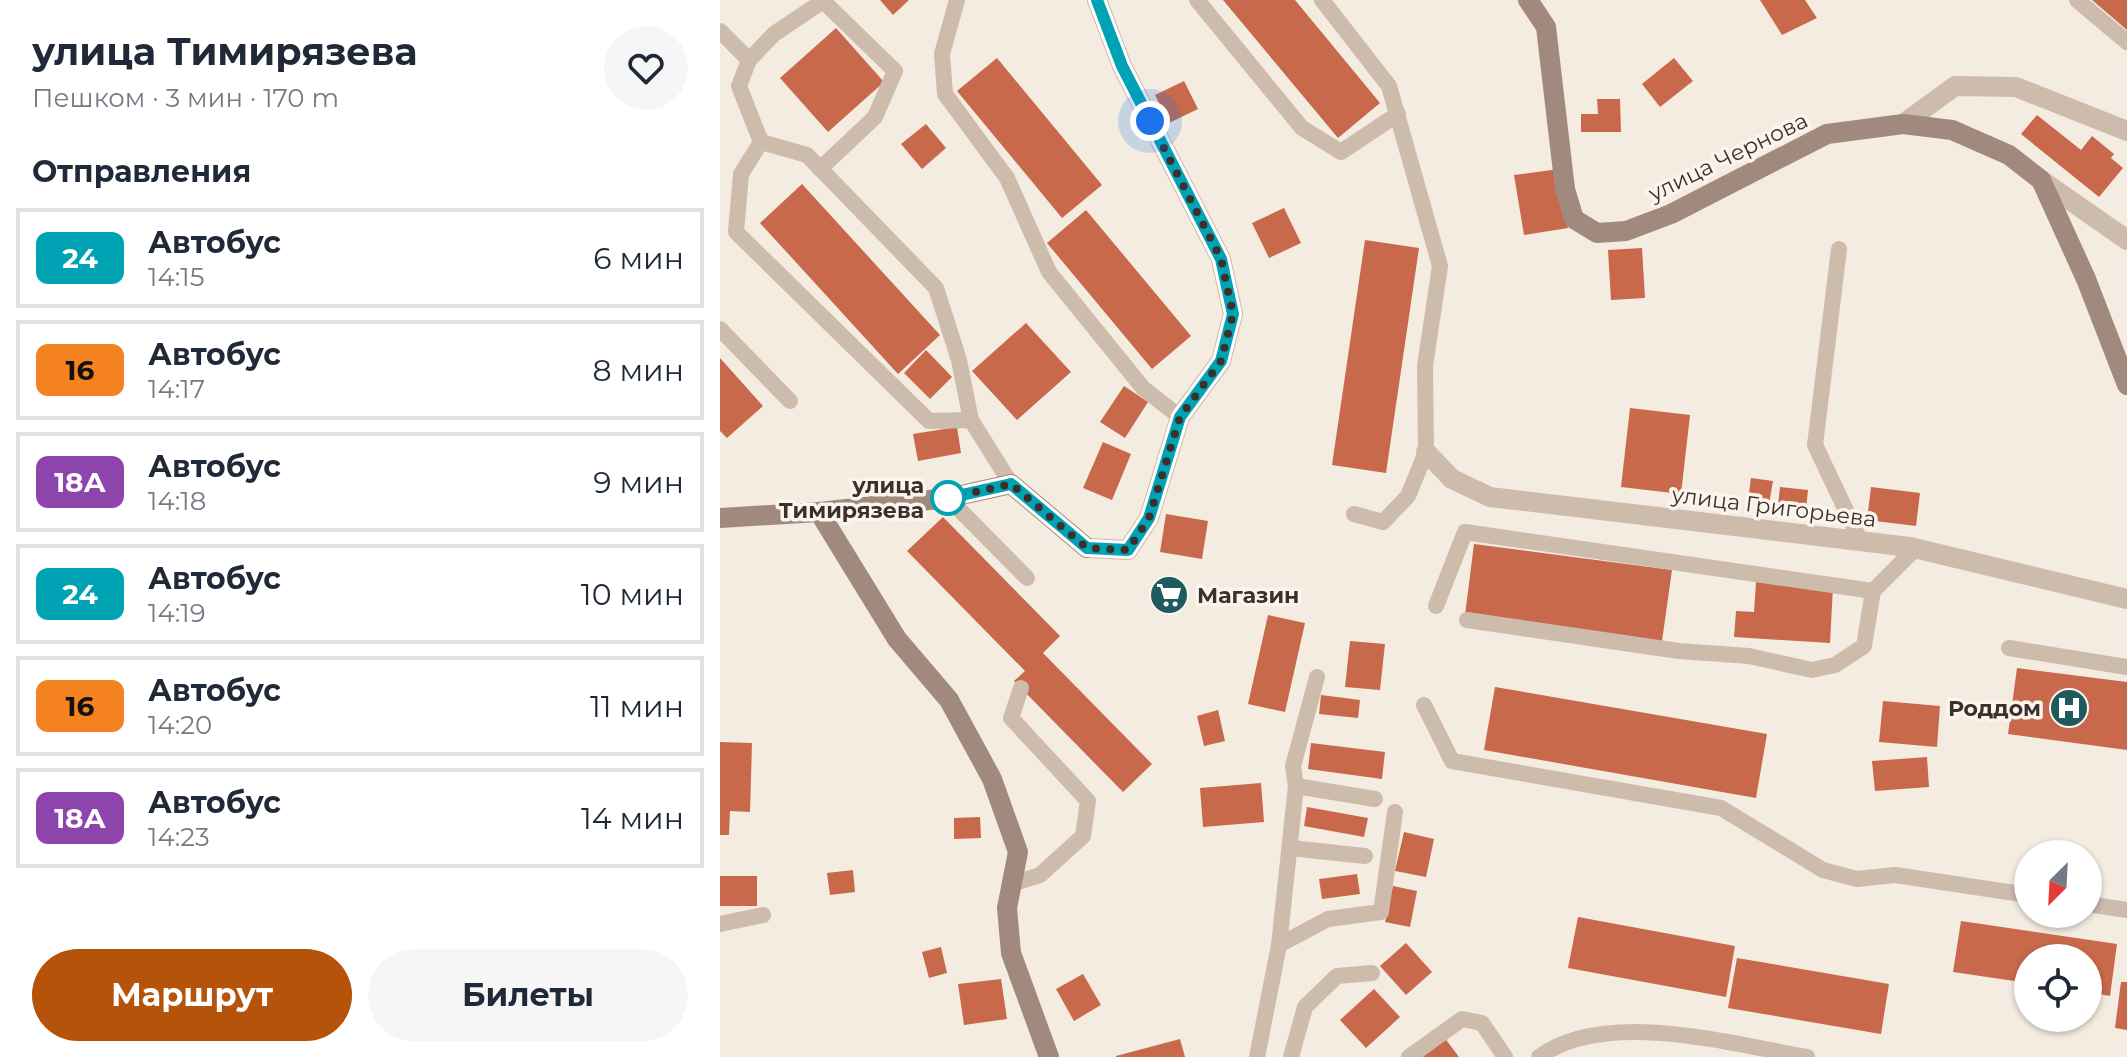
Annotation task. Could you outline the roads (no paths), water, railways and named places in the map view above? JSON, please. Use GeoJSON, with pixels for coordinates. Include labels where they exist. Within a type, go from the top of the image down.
{"type":"FeatureCollection","features":[{"type":"Feature","properties":{"kind":"street"},"geometry":{"type":"LineString","coordinates":[[720,518],[819,512],[948,498],[1011,484],[1087,548],[1128,550],[1149,518],[1180,417],[1221,361],[1233,314],[1221,259],[1122,66],[1097,0]]}},
{"type":"Feature","properties":{"kind":"street","name":"улица Чернова"},"geometry":{"type":"LineString","coordinates":[[1528,0],[1546,27],[1565,189],[1574,219],[1597,233],[1626,231],[1671,214],[1827,134],[1903,124],[1952,130],[2009,155],[2041,180],[2086,279],[2127,385]]}},
{"type":"Feature","properties":{"kind":"street"},"geometry":{"type":"LineString","coordinates":[[1903,124],[1955,86],[2016,87],[2127,131]]}},
{"type":"Feature","properties":{"kind":"street"},"geometry":{"type":"LineString","coordinates":[[2041,180],[2127,240]]}},
{"type":"Feature","properties":{"kind":"street","name":"улица Григорьева"},"geometry":{"type":"LineString","coordinates":[[1426,452],[1452,479],[1490,497],[1915,549],[2127,599]]}},
{"type":"Feature","properties":{"kind":"street"},"geometry":{"type":"LineString","coordinates":[[819,512],[897,639],[949,700],[992,779],[1018,852],[1007,908],[1011,953],[1049,1057]]}},
{"type":"Feature","properties":{"kind":"lane"},"geometry":{"type":"LineString","coordinates":[[957,0],[942,54],[945,94],[1007,178],[1049,272],[1143,388],[1180,417]]}},
{"type":"Feature","properties":{"kind":"lane"},"geometry":{"type":"LineString","coordinates":[[1197,0],[1302,128],[1341,152],[1398,114]]}},
{"type":"Feature","properties":{"kind":"lane"},"geometry":{"type":"LineString","coordinates":[[1322,0],[1389,86],[1440,266],[1425,366],[1426,452],[1408,496],[1383,522],[1354,514]]}},
{"type":"Feature","properties":{"kind":"lane"},"geometry":{"type":"LineString","coordinates":[[2077,0],[2127,42]]}},
{"type":"Feature","properties":{"kind":"lane"},"geometry":{"type":"LineString","coordinates":[[761,142],[739,86],[749,60],[774,34],[823,1],[895,71],[875,117],[820,169]]}},
{"type":"Feature","properties":{"kind":"lane"},"geometry":{"type":"LineString","coordinates":[[720,31],[749,60]]}},
{"type":"Feature","properties":{"kind":"lane"},"geometry":{"type":"LineString","coordinates":[[761,142],[807,155],[936,288],[959,360],[971,420],[1011,484]]}},
{"type":"Feature","properties":{"kind":"lane"},"geometry":{"type":"LineString","coordinates":[[761,142],[741,174],[736,232],[929,421],[971,420]]}},
{"type":"Feature","properties":{"kind":"lane"},"geometry":{"type":"LineString","coordinates":[[1839,249],[1815,445],[1861,542]]}},
{"type":"Feature","properties":{"kind":"lane"},"geometry":{"type":"LineString","coordinates":[[720,329],[790,401]]}},
{"type":"Feature","properties":{"kind":"lane"},"geometry":{"type":"LineString","coordinates":[[948,498],[1027,578]]}},
{"type":"Feature","properties":{"kind":"lane"},"geometry":{"type":"LineString","coordinates":[[1436,606],[1465,532],[1873,591]]}},
{"type":"Feature","properties":{"kind":"lane"},"geometry":{"type":"LineString","coordinates":[[1467,620],[1679,651],[1749,656],[1812,670],[1835,665],[1864,646],[1873,591],[1915,549]]}},
{"type":"Feature","properties":{"kind":"lane"},"geometry":{"type":"LineString","coordinates":[[2009,648],[2127,667]]}},
{"type":"Feature","properties":{"kind":"lane"},"geometry":{"type":"LineString","coordinates":[[1257,1057],[1279,945],[1296,786],[1293,766],[1317,677]]}},
{"type":"Feature","properties":{"kind":"lane"},"geometry":{"type":"LineString","coordinates":[[1012,884],[1040,875],[1083,836],[1088,801],[1011,718],[1021,688]]}},
{"type":"Feature","properties":{"kind":"lane"},"geometry":{"type":"LineString","coordinates":[[1424,705],[1452,761],[1721,808],[1823,870],[1857,879],[1895,875],[2014,893]]}},
{"type":"Feature","properties":{"kind":"lane"},"geometry":{"type":"LineString","coordinates":[[1296,786],[1375,799]]}},
{"type":"Feature","properties":{"kind":"lane"},"geometry":{"type":"LineString","coordinates":[[1279,945],[1328,919],[1381,912],[1395,812]]}},
{"type":"Feature","properties":{"kind":"lane"},"geometry":{"type":"LineString","coordinates":[[1290,848],[1365,856]]}},
{"type":"Feature","properties":{"kind":"lane"},"geometry":{"type":"LineString","coordinates":[[2102,906],[2127,910]]}},
{"type":"Feature","properties":{"kind":"lane"},"geometry":{"type":"LineString","coordinates":[[720,924],[763,915]]}},
{"type":"Feature","properties":{"kind":"lane"},"geometry":{"type":"LineString","coordinates":[[1291,1057],[1305,1007],[1337,976],[1372,973]]}},
{"type":"Feature","properties":{"kind":"lane"},"geometry":{"type":"LineString","coordinates":[[1409,1057],[1462,1019],[1482,1023],[1505,1057]]}},
{"type":"Feature","properties":{"kind":"lane"},"geometry":{"type":"LineString","coordinates":[[1539,1057],[1553,1047],[1617,1030],[1807,1057]]}},
{"type":"Feature","properties":{"kind":"place","name":"улица Тимирязева"},"geometry":{"type":"Point","coordinates":[948,498]}},
{"type":"Feature","properties":{"kind":"place","name":"Магазин"},"geometry":{"type":"Point","coordinates":[1169,595]}},
{"type":"Feature","properties":{"kind":"place","name":"Роддом"},"geometry":{"type":"Point","coordinates":[2069,708]}}]}
